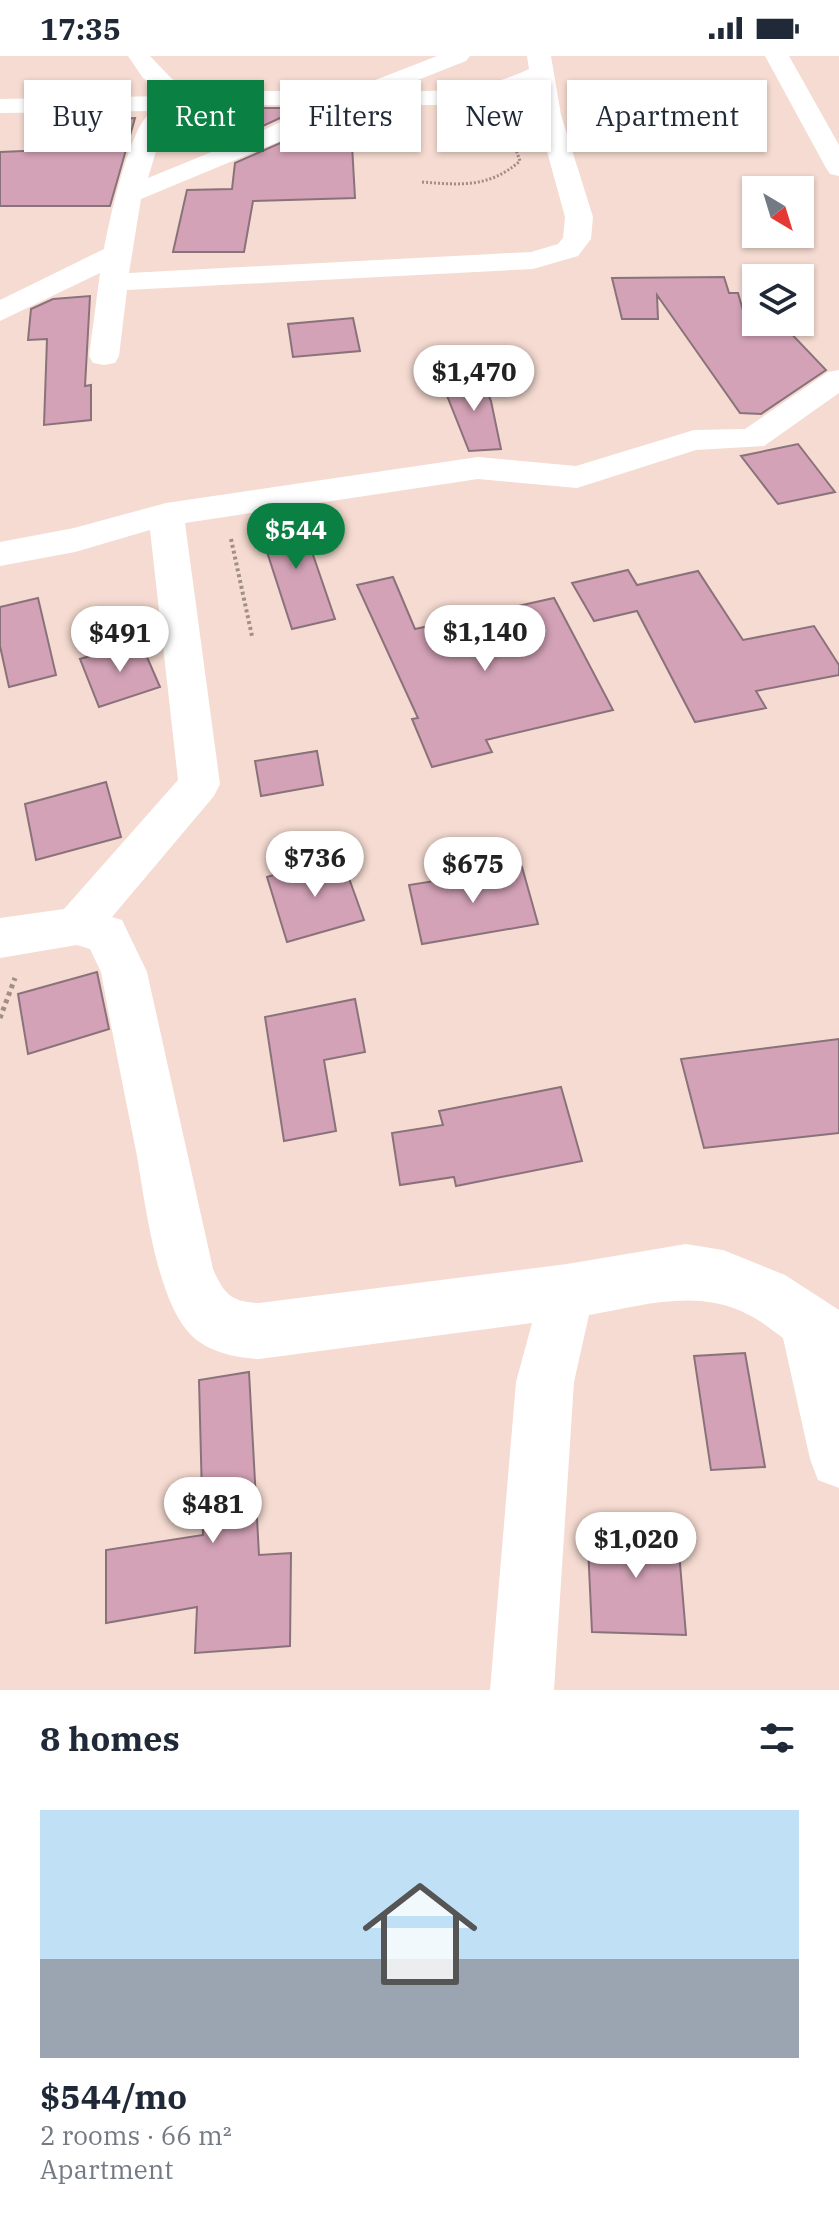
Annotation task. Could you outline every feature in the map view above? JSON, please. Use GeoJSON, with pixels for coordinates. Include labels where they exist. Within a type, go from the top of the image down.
{"type":"FeatureCollection","features":[{"type":"Feature","properties":{"kind":"street"},"geometry":{"type":"LineString","coordinates":[[396,80],[458,56]]}},
{"type":"Feature","properties":{"kind":"street"},"geometry":{"type":"LineString","coordinates":[[777,56],[839,168]]}},
{"type":"Feature","properties":{"kind":"street"},"geometry":{"type":"LineString","coordinates":[[139,57],[158,80]]}},
{"type":"Feature","properties":{"kind":"street"},"geometry":{"type":"LineString","coordinates":[[421,99],[462,98],[518,83],[540,64]]}},
{"type":"Feature","properties":{"kind":"street"},"geometry":{"type":"LineString","coordinates":[[0,106],[147,101]]}},
{"type":"Feature","properties":{"kind":"street"},"geometry":{"type":"LineString","coordinates":[[4,307],[116,267],[533,260],[552,257],[568,250],[577,239],[579,217],[551,122]]}},
{"type":"Feature","properties":{"kind":"street"},"geometry":{"type":"LineString","coordinates":[[129,195],[280,132]]}},
{"type":"Feature","properties":{"kind":"street"},"geometry":{"type":"LineString","coordinates":[[104,356],[129,195],[147,142]]}},
{"type":"Feature","properties":{"kind":"street"},"geometry":{"type":"LineString","coordinates":[[0,554],[75,540],[166,514],[478,468],[577,477],[694,440],[752,439],[839,379]]}},
{"type":"Feature","properties":{"kind":"street"},"geometry":{"type":"LineString","coordinates":[[77,926],[199,784],[166,514]]}},
{"type":"Feature","properties":{"kind":"street"},"geometry":{"type":"LineString","coordinates":[[0,938],[77,926],[106,934],[124,972],[186,1269],[195,1293],[216,1322],[241,1331],[259,1331],[567,1291],[686,1271],[723,1277],[766,1294],[823,1331],[839,1459]]}},
{"type":"Feature","properties":{"kind":"street"},"geometry":{"type":"LineString","coordinates":[[522,1690],[545,1382],[567,1291]]}},
{"type":"Feature","properties":{"kind":"path"},"geometry":{"type":"LineString","coordinates":[[422,182],[480,185],[503,178],[520,161],[517,152]]}},
{"type":"Feature","properties":{"kind":"path"},"geometry":{"type":"LineString","coordinates":[[223,505],[252,636]]}},
{"type":"Feature","properties":{"kind":"building"},"geometry":{"type":"Polygon","coordinates":[[[264,108],[280,108],[280,118],[264,125],[264,108]]]}},
{"type":"Feature","properties":{"kind":"building"},"geometry":{"type":"Polygon","coordinates":[[[280,143],[280,152],[352,152],[355,198],[253,201],[244,252],[173,252],[187,190],[232,189],[235,163],[280,143]]]}},
{"type":"Feature","properties":{"kind":"building"},"geometry":{"type":"Polygon","coordinates":[[[0,152],[125,152],[110,206],[0,206],[0,152]]]}},
{"type":"Feature","properties":{"kind":"building"},"geometry":{"type":"Polygon","coordinates":[[[724,277],[729,293],[738,293],[742,307],[742,336],[794,336],[826,370],[761,414],[740,413],[657,295],[658,319],[622,319],[612,278],[724,277]]]}},
{"type":"Feature","properties":{"kind":"building"},"geometry":{"type":"Polygon","coordinates":[[[90,296],[85,386],[91,385],[91,420],[44,425],[47,339],[28,340],[31,309],[53,299],[90,296]]]}},
{"type":"Feature","properties":{"kind":"building"},"geometry":{"type":"Polygon","coordinates":[[[353,318],[360,351],[293,357],[288,324],[353,318]]]}},
{"type":"Feature","properties":{"kind":"building"},"geometry":{"type":"Polygon","coordinates":[[[481,377],[491,401],[501,449],[469,451],[442,383],[481,377]]]}},
{"type":"Feature","properties":{"kind":"building"},"geometry":{"type":"Polygon","coordinates":[[[798,444],[835,492],[778,504],[741,456],[798,444]]]}},
{"type":"Feature","properties":{"kind":"building"},"geometry":{"type":"Polygon","coordinates":[[[299,514],[335,619],[292,629],[257,521],[299,514]]]}},
{"type":"Feature","properties":{"kind":"building"},"geometry":{"type":"Polygon","coordinates":[[[628,570],[637,585],[698,571],[743,640],[814,626],[839,665],[839,675],[756,691],[766,708],[695,722],[637,611],[594,621],[572,583],[628,570]]]}},
{"type":"Feature","properties":{"kind":"building"},"geometry":{"type":"Polygon","coordinates":[[[393,577],[415,629],[554,598],[613,710],[486,740],[492,752],[432,767],[412,719],[418,718],[357,585],[393,577]]]}},
{"type":"Feature","properties":{"kind":"building"},"geometry":{"type":"Polygon","coordinates":[[[38,598],[56,675],[9,687],[0,646],[0,607],[38,598]]]}},
{"type":"Feature","properties":{"kind":"building"},"geometry":{"type":"Polygon","coordinates":[[[140,641],[160,687],[99,707],[80,659],[140,641]]]}},
{"type":"Feature","properties":{"kind":"building"},"geometry":{"type":"Polygon","coordinates":[[[317,751],[323,785],[261,796],[255,761],[317,751]]]}},
{"type":"Feature","properties":{"kind":"building"},"geometry":{"type":"Polygon","coordinates":[[[106,782],[121,837],[36,860],[25,804],[106,782]]]}},
{"type":"Feature","properties":{"kind":"building"},"geometry":{"type":"Polygon","coordinates":[[[341,856],[364,920],[287,942],[267,877],[341,856]]]}},
{"type":"Feature","properties":{"kind":"building"},"geometry":{"type":"Polygon","coordinates":[[[522,867],[538,924],[422,944],[409,885],[522,867]]]}},
{"type":"Feature","properties":{"kind":"building"},"geometry":{"type":"Polygon","coordinates":[[[97,972],[109,1029],[28,1054],[18,994],[97,972]]]}},
{"type":"Feature","properties":{"kind":"building"},"geometry":{"type":"Polygon","coordinates":[[[355,999],[365,1052],[324,1060],[336,1131],[284,1141],[265,1017],[355,999]]]}},
{"type":"Feature","properties":{"kind":"building"},"geometry":{"type":"Polygon","coordinates":[[[839,1039],[839,1133],[704,1148],[681,1059],[839,1039]]]}},
{"type":"Feature","properties":{"kind":"building"},"geometry":{"type":"Polygon","coordinates":[[[561,1087],[582,1161],[456,1186],[454,1177],[400,1185],[392,1133],[443,1125],[439,1111],[561,1087]]]}},
{"type":"Feature","properties":{"kind":"building"},"geometry":{"type":"Polygon","coordinates":[[[745,1353],[765,1467],[711,1470],[694,1356],[745,1353]]]}},
{"type":"Feature","properties":{"kind":"building"},"geometry":{"type":"Polygon","coordinates":[[[249,1372],[259,1555],[291,1553],[290,1646],[195,1653],[197,1607],[106,1623],[106,1550],[203,1535],[199,1380],[249,1372]]]}},
{"type":"Feature","properties":{"kind":"building"},"geometry":{"type":"Polygon","coordinates":[[[587,1525],[677,1528],[686,1635],[592,1632],[587,1525]]]}}]}
